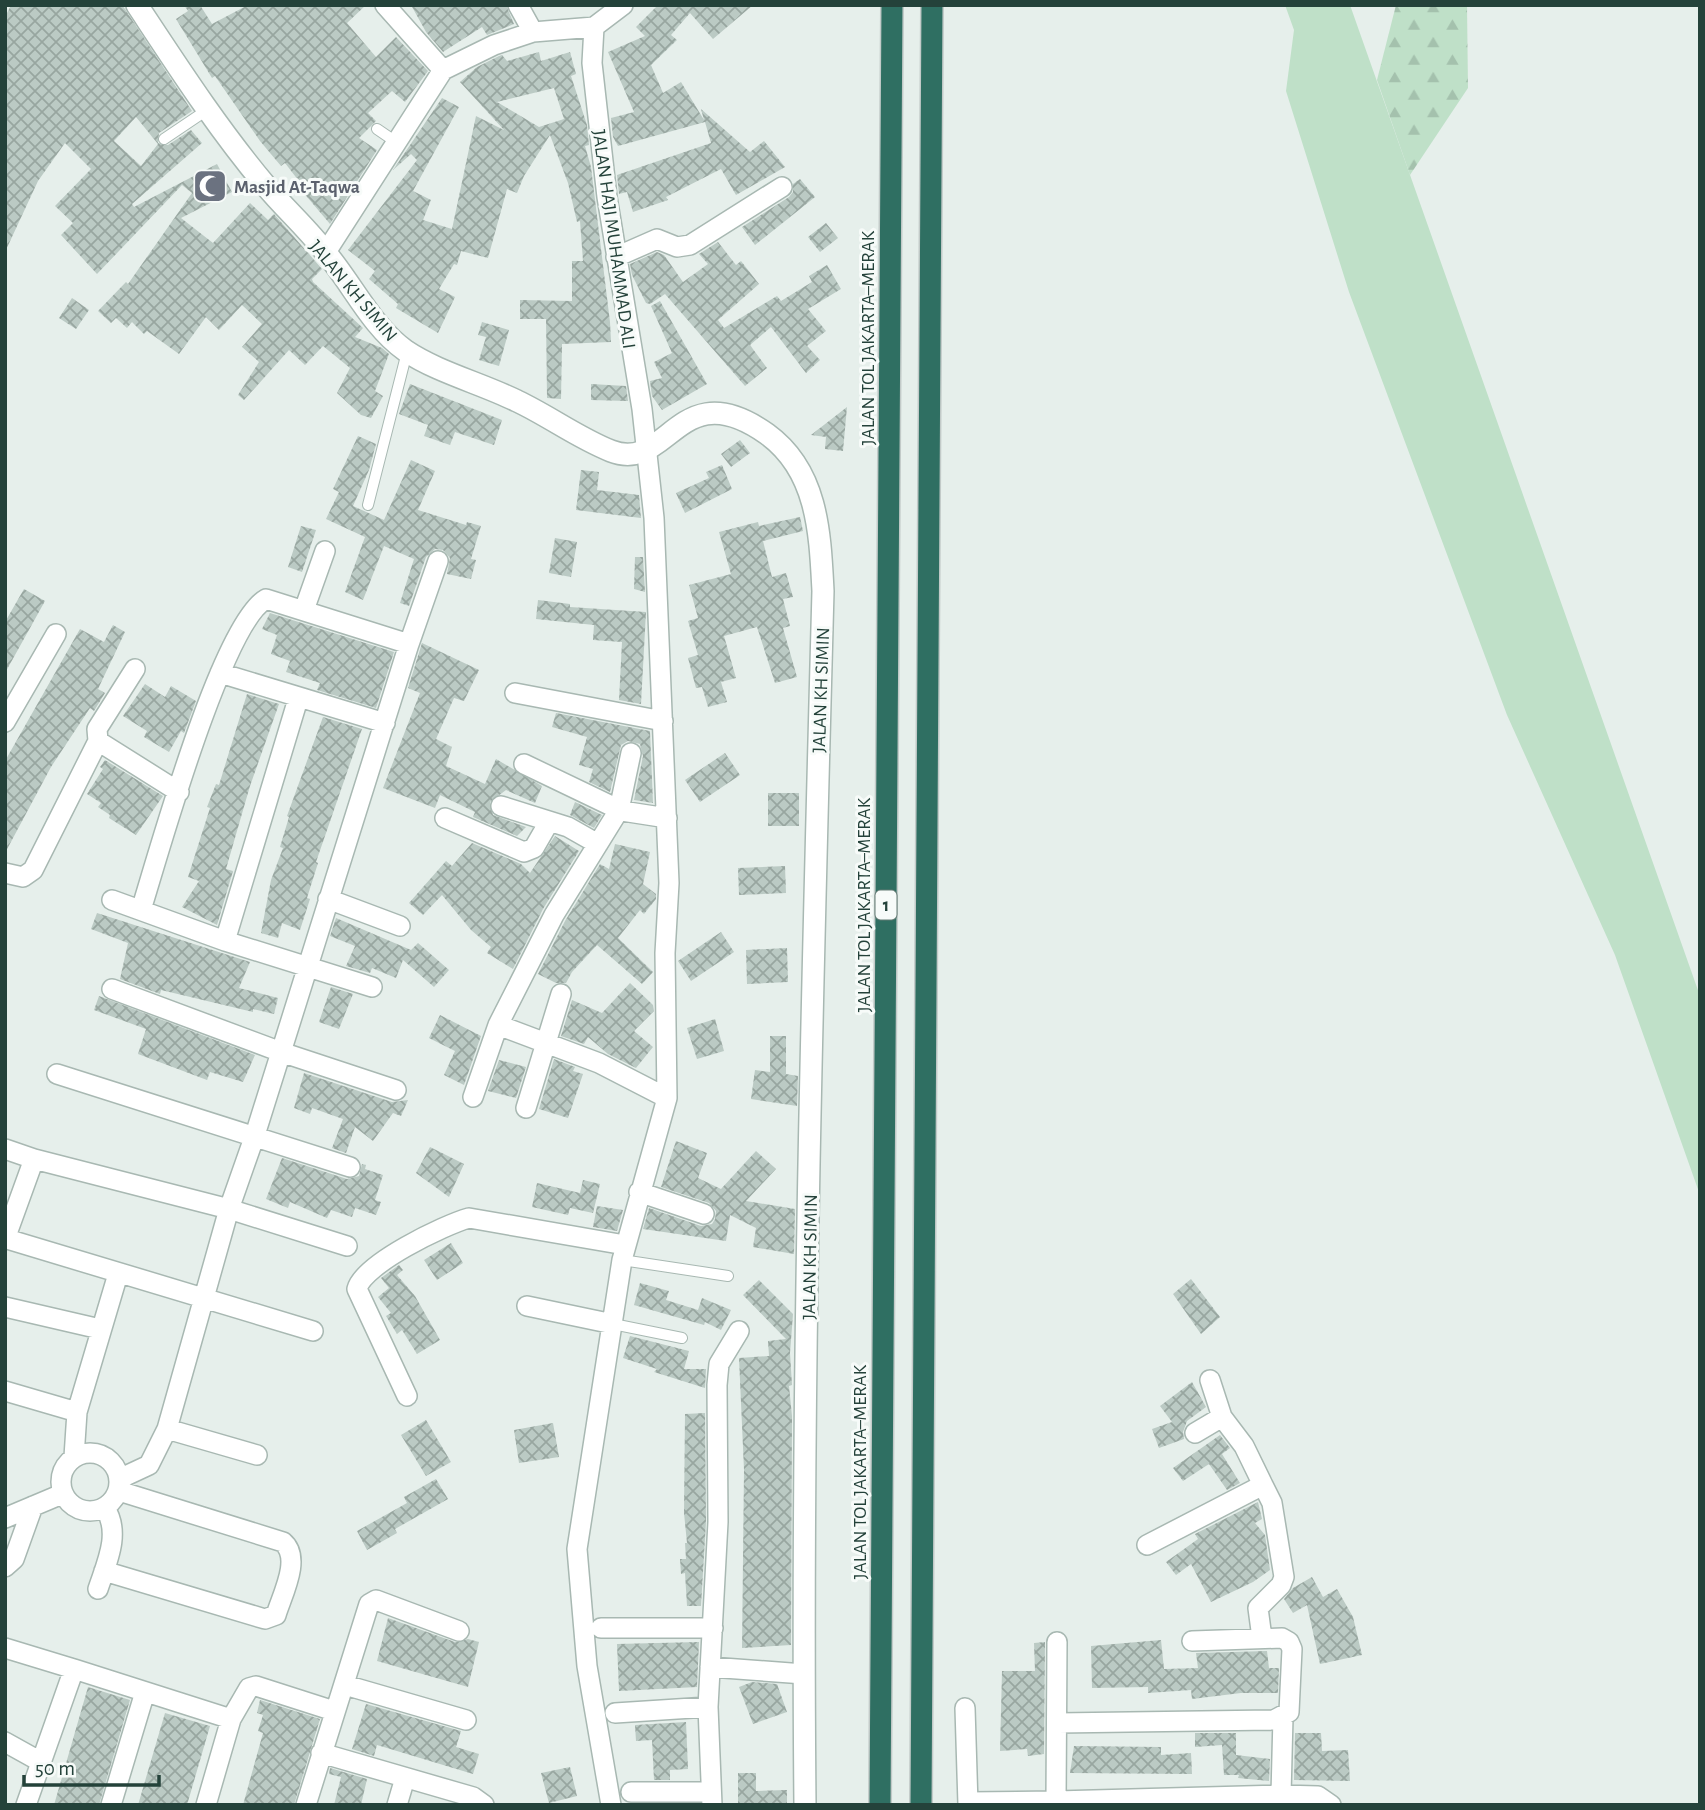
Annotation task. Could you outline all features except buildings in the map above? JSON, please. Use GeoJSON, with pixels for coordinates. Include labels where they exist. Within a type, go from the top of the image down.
{"type":"FeatureCollection","features":[{"type":"Feature","properties":{"kind":"highway","name":"JALAN TOL JAKARTA–MERAK"},"geometry":{"type":"LineString","coordinates":[[880,1805],[892,5]]}},
{"type":"Feature","properties":{"kind":"highway"},"geometry":{"type":"LineString","coordinates":[[921,1805],[932,5]]}},
{"type":"Feature","properties":{"kind":"street","name":"JALAN KH SIMIN"},"geometry":{"type":"LineString","coordinates":[[137,5],[207,110],[265,186],[326,252],[365,307],[407,351],[515,400],[612,452],[633,456],[645,451],[687,421],[712,411],[739,416],[769,435],[797,463],[808,486],[821,539],[823,591],[811,1006],[805,1805]]}},
{"type":"Feature","properties":{"kind":"street"},"geometry":{"type":"LineString","coordinates":[[385,5],[443,69]]}},
{"type":"Feature","properties":{"kind":"street"},"geometry":{"type":"LineString","coordinates":[[518,5],[533,32]]}},
{"type":"Feature","properties":{"kind":"street"},"geometry":{"type":"LineString","coordinates":[[326,252],[443,69],[494,45],[533,32],[594,27],[617,7]]}},
{"type":"Feature","properties":{"kind":"street","name":"JALAN HAJI MUHAMMAD ALI"},"geometry":{"type":"LineString","coordinates":[[594,27],[592,63],[596,108],[616,257],[642,409],[654,518],[660,609],[669,883],[665,953],[667,1098],[623,1252],[577,1549],[587,1666],[611,1805]]}},
{"type":"Feature","properties":{"kind":"street"},"geometry":{"type":"LineString","coordinates":[[616,257],[657,239],[677,247],[690,245],[782,187]]}},
{"type":"Feature","properties":{"kind":"street"},"geometry":{"type":"LineString","coordinates":[[304,610],[325,551]]}},
{"type":"Feature","properties":{"kind":"street"},"geometry":{"type":"LineString","coordinates":[[118,1274],[77,1412],[74,1457],[60,1477],[62,1494],[67,1501],[89,1512],[105,1508],[119,1485],[149,1465],[167,1429],[229,1209],[255,1135],[409,644],[439,561]]}},
{"type":"Feature","properties":{"kind":"street"},"geometry":{"type":"LineString","coordinates":[[141,910],[220,673],[257,604],[266,600],[304,610],[409,644]]}},
{"type":"Feature","properties":{"kind":"street"},"geometry":{"type":"LineString","coordinates":[[5,722],[56,634]]}},
{"type":"Feature","properties":{"kind":"street"},"geometry":{"type":"LineString","coordinates":[[5,873],[23,877],[33,870],[98,741],[97,729],[135,668]]}},
{"type":"Feature","properties":{"kind":"street"},"geometry":{"type":"LineString","coordinates":[[220,673],[298,699],[385,723]]}},
{"type":"Feature","properties":{"kind":"street"},"geometry":{"type":"LineString","coordinates":[[515,693],[663,722]]}},
{"type":"Feature","properties":{"kind":"street"},"geometry":{"type":"LineString","coordinates":[[225,941],[298,699]]}},
{"type":"Feature","properties":{"kind":"street"},"geometry":{"type":"LineString","coordinates":[[98,741],[179,792]]}},
{"type":"Feature","properties":{"kind":"street"},"geometry":{"type":"LineString","coordinates":[[474,1097],[498,1025],[554,915],[619,810],[631,753]]}},
{"type":"Feature","properties":{"kind":"street"},"geometry":{"type":"LineString","coordinates":[[524,764],[619,810],[667,818]]}},
{"type":"Feature","properties":{"kind":"street"},"geometry":{"type":"LineString","coordinates":[[501,806],[568,827],[598,844]]}},
{"type":"Feature","properties":{"kind":"street"},"geometry":{"type":"LineString","coordinates":[[445,818],[524,852],[534,848],[549,822]]}},
{"type":"Feature","properties":{"kind":"street"},"geometry":{"type":"LineString","coordinates":[[328,899],[400,926]]}},
{"type":"Feature","properties":{"kind":"street"},"geometry":{"type":"LineString","coordinates":[[112,900],[225,941],[372,987]]}},
{"type":"Feature","properties":{"kind":"street"},"geometry":{"type":"LineString","coordinates":[[112,989],[281,1052],[396,1090]]}},
{"type":"Feature","properties":{"kind":"street"},"geometry":{"type":"LineString","coordinates":[[526,1108],[562,994]]}},
{"type":"Feature","properties":{"kind":"street"},"geometry":{"type":"LineString","coordinates":[[498,1025],[599,1063],[667,1098]]}},
{"type":"Feature","properties":{"kind":"street"},"geometry":{"type":"LineString","coordinates":[[57,1074],[350,1167]]}},
{"type":"Feature","properties":{"kind":"street"},"geometry":{"type":"LineString","coordinates":[[5,1149],[34,1159],[229,1209],[347,1247]]}},
{"type":"Feature","properties":{"kind":"street"},"geometry":{"type":"LineString","coordinates":[[34,1159],[6,1239],[313,1331]]}},
{"type":"Feature","properties":{"kind":"street"},"geometry":{"type":"LineString","coordinates":[[639,1192],[704,1214]]}},
{"type":"Feature","properties":{"kind":"street"},"geometry":{"type":"LineString","coordinates":[[407,1396],[357,1289],[360,1280],[381,1264],[446,1224],[469,1219],[623,1252]]}},
{"type":"Feature","properties":{"kind":"street"},"geometry":{"type":"LineString","coordinates":[[527,1306],[613,1324]]}},
{"type":"Feature","properties":{"kind":"street"},"geometry":{"type":"LineString","coordinates":[[5,1307],[100,1329]]}},
{"type":"Feature","properties":{"kind":"street"},"geometry":{"type":"LineString","coordinates":[[631,1792],[711,1798],[708,1707],[718,1522],[718,1375],[719,1364],[738,1331]]}},
{"type":"Feature","properties":{"kind":"street"},"geometry":{"type":"LineString","coordinates":[[1210,1380],[1222,1417],[1244,1446],[1272,1503],[1284,1577],[1281,1585],[1258,1608],[1262,1638]]}},
{"type":"Feature","properties":{"kind":"street"},"geometry":{"type":"LineString","coordinates":[[5,1391],[77,1412]]}},
{"type":"Feature","properties":{"kind":"street"},"geometry":{"type":"LineString","coordinates":[[1195,1433],[1222,1417]]}},
{"type":"Feature","properties":{"kind":"street"},"geometry":{"type":"LineString","coordinates":[[167,1429],[257,1455]]}},
{"type":"Feature","properties":{"kind":"street"},"geometry":{"type":"LineString","coordinates":[[74,1457],[90,1453],[106,1458],[113,1464],[119,1485]]}},
{"type":"Feature","properties":{"kind":"street"},"geometry":{"type":"LineString","coordinates":[[105,1508],[112,1519],[114,1532],[101,1580],[265,1619],[276,1615],[292,1564],[288,1546],[119,1485]]}},
{"type":"Feature","properties":{"kind":"street"},"geometry":{"type":"LineString","coordinates":[[1147,1545],[1263,1485]]}},
{"type":"Feature","properties":{"kind":"street"},"geometry":{"type":"LineString","coordinates":[[5,1518],[62,1494]]}},
{"type":"Feature","properties":{"kind":"street"},"geometry":{"type":"LineString","coordinates":[[5,1567],[13,1559],[33,1506]]}},
{"type":"Feature","properties":{"kind":"street"},"geometry":{"type":"LineString","coordinates":[[306,1805],[334,1711],[345,1685],[366,1609],[373,1602],[459,1631]]}},
{"type":"Feature","properties":{"kind":"street"},"geometry":{"type":"LineString","coordinates":[[601,1628],[713,1628]]}},
{"type":"Feature","properties":{"kind":"street"},"geometry":{"type":"LineString","coordinates":[[1058,1723],[1283,1717],[1291,1709],[1292,1649],[1289,1642],[1282,1638],[1262,1638],[1192,1642]]}},
{"type":"Feature","properties":{"kind":"street"},"geometry":{"type":"LineString","coordinates":[[1056,1803],[1057,1642]]}},
{"type":"Feature","properties":{"kind":"street"},"geometry":{"type":"LineString","coordinates":[[5,1648],[231,1719]]}},
{"type":"Feature","properties":{"kind":"street"},"geometry":{"type":"LineString","coordinates":[[710,1667],[804,1674]]}},
{"type":"Feature","properties":{"kind":"street"},"geometry":{"type":"LineString","coordinates":[[26,1805],[74,1669]]}},
{"type":"Feature","properties":{"kind":"street"},"geometry":{"type":"LineString","coordinates":[[345,1685],[466,1720]]}},
{"type":"Feature","properties":{"kind":"street"},"geometry":{"type":"LineString","coordinates":[[206,1805],[231,1719],[243,1693],[256,1686],[334,1711]]}},
{"type":"Feature","properties":{"kind":"street"},"geometry":{"type":"LineString","coordinates":[[111,1805],[145,1692]]}},
{"type":"Feature","properties":{"kind":"street"},"geometry":{"type":"LineString","coordinates":[[615,1713],[708,1707]]}},
{"type":"Feature","properties":{"kind":"street"},"geometry":{"type":"LineString","coordinates":[[965,1708],[968,1803],[1056,1803],[1281,1794],[1325,1797],[1331,1805]]}},
{"type":"Feature","properties":{"kind":"street"},"geometry":{"type":"LineString","coordinates":[[1281,1794],[1283,1717]]}},
{"type":"Feature","properties":{"kind":"street"},"geometry":{"type":"LineString","coordinates":[[5,1742],[41,1762]]}},
{"type":"Feature","properties":{"kind":"street"},"geometry":{"type":"LineString","coordinates":[[321,1753],[473,1797],[484,1805]]}},
{"type":"Feature","properties":{"kind":"street"},"geometry":{"type":"LineString","coordinates":[[397,1805],[405,1778]]}},
{"type":"Feature","properties":{"kind":"lane"},"geometry":{"type":"LineString","coordinates":[[164,139],[207,110]]}},
{"type":"Feature","properties":{"kind":"lane"},"geometry":{"type":"LineString","coordinates":[[377,129],[397,142]]}},
{"type":"Feature","properties":{"kind":"lane"},"geometry":{"type":"LineString","coordinates":[[368,505],[407,351]]}},
{"type":"Feature","properties":{"kind":"lane"},"geometry":{"type":"LineString","coordinates":[[623,1252],[728,1276]]}},
{"type":"Feature","properties":{"kind":"lane"},"geometry":{"type":"LineString","coordinates":[[613,1324],[682,1338]]}},
{"type":"Feature","properties":{"kind":"green space"},"geometry":{"type":"Polygon","coordinates":[[[1285,5],[1350,5],[1700,996],[1700,1195],[1615,955],[1507,715],[1349,292],[1286,91],[1294,30],[1285,5]]]}},
{"type":"Feature","properties":{"kind":"green space"},"geometry":{"type":"Polygon","coordinates":[[[1396,5],[1467,5],[1468,88],[1410,175],[1377,80],[1396,5]]]}},
{"type":"Feature","properties":{"kind":"place","name":"Masjid At-Taqwa"},"geometry":{"type":"Point","coordinates":[210,186]}}]}
